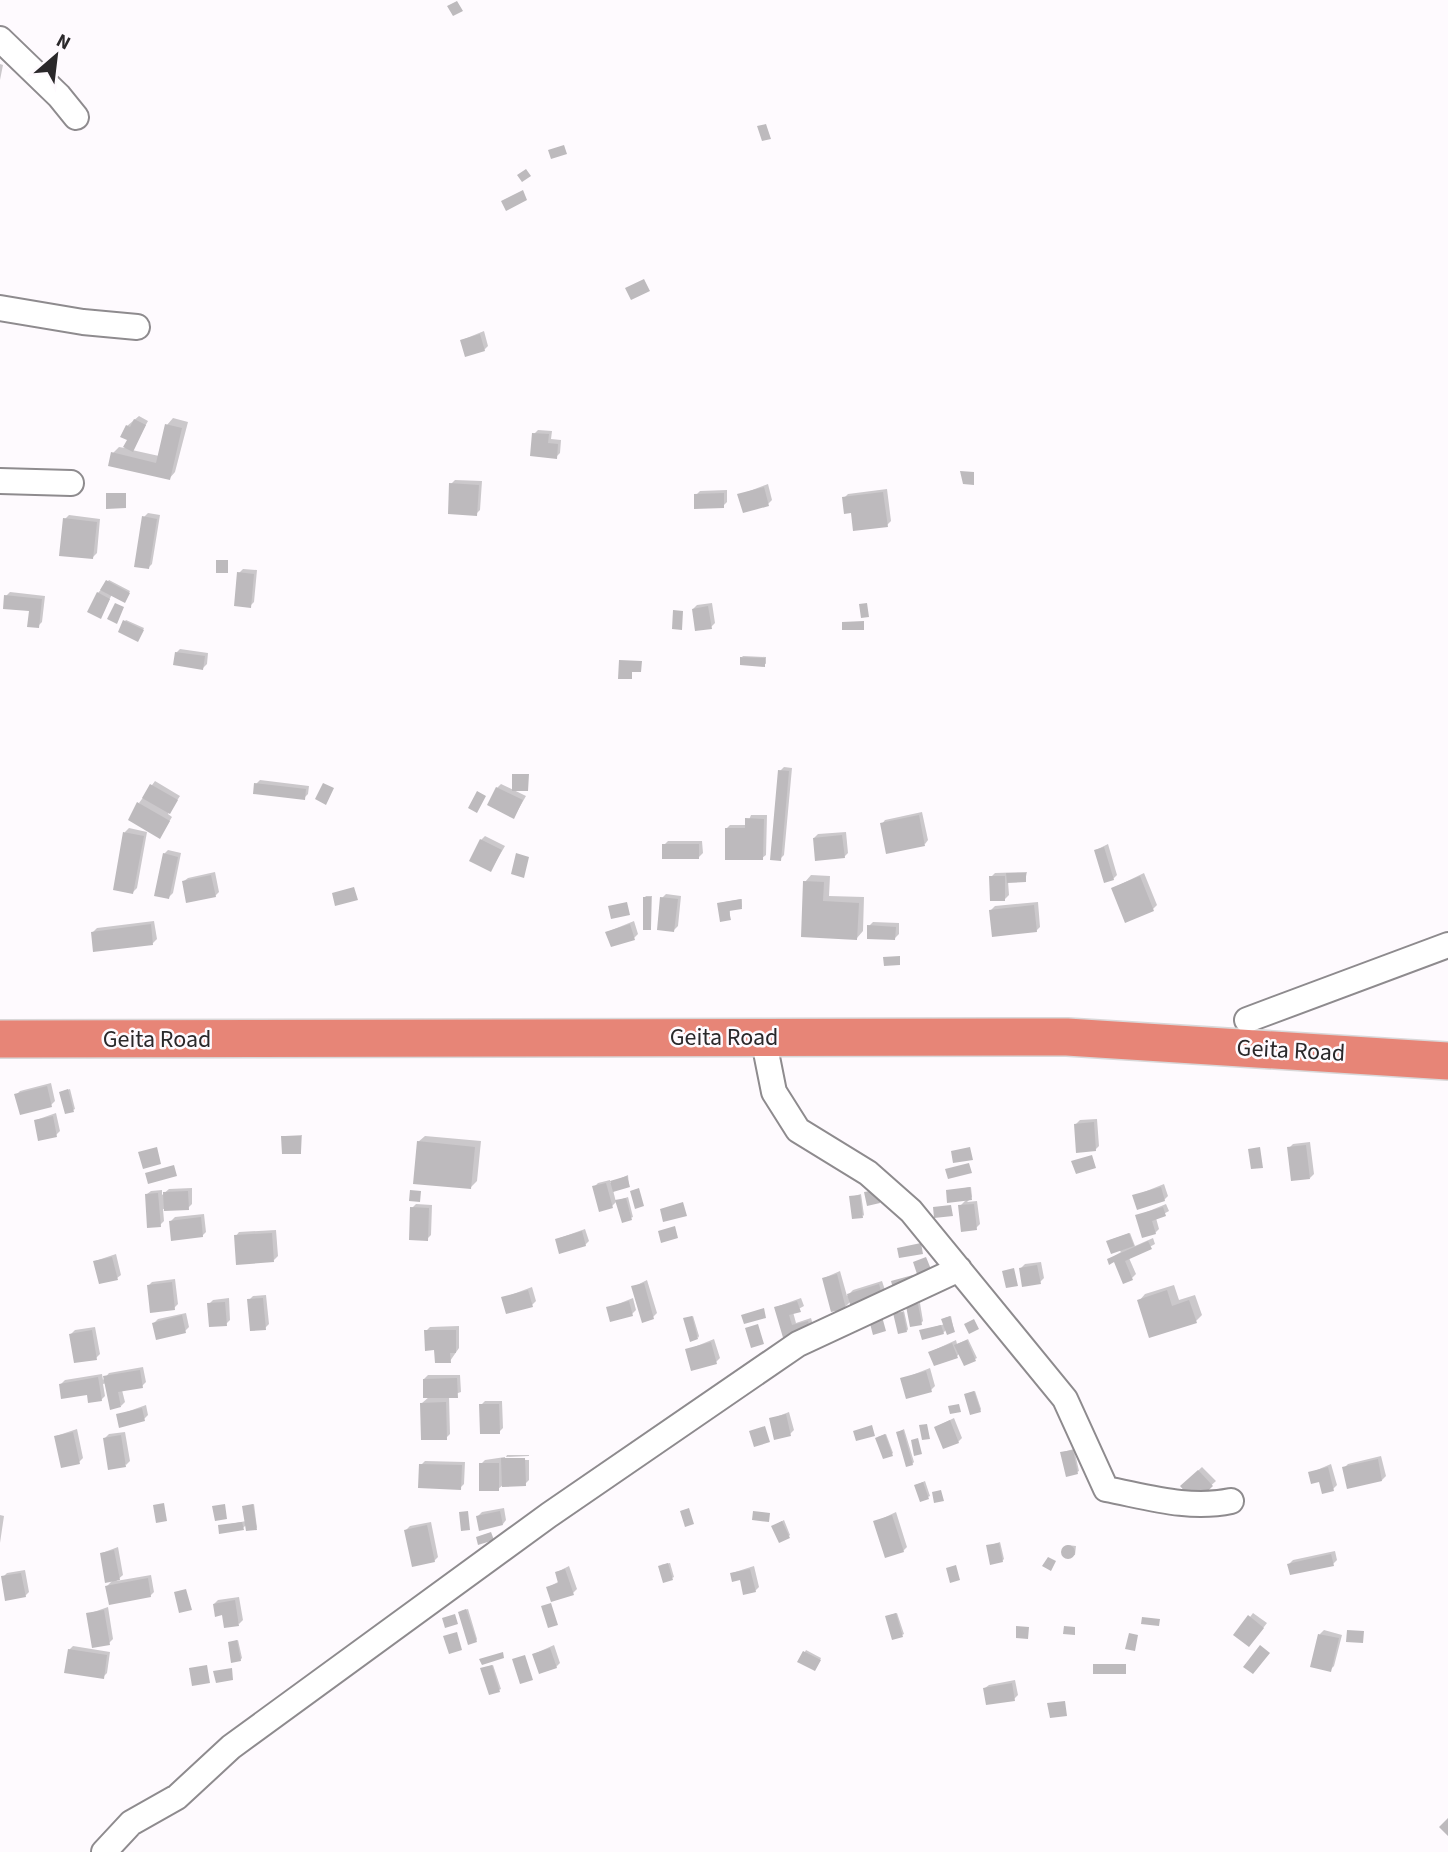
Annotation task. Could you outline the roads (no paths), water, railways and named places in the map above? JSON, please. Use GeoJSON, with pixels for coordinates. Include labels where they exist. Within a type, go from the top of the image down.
{"type":"FeatureCollection","features":[{"type":"Feature","properties":{"kind":"highway","name":"Geita Road"},"geometry":{"type":"LineString","coordinates":[[0,1040],[1067,1037],[1448,1061]]}},
{"type":"Feature","properties":{"kind":"street"},"geometry":{"type":"LineString","coordinates":[[0,39],[76,117]]}},
{"type":"Feature","properties":{"kind":"street"},"geometry":{"type":"LineString","coordinates":[[0,308],[83,322],[137,327]]}},
{"type":"Feature","properties":{"kind":"street"},"geometry":{"type":"LineString","coordinates":[[0,481],[71,483]]}},
{"type":"Feature","properties":{"kind":"street"},"geometry":{"type":"LineString","coordinates":[[1247,1020],[1448,945]]}},
{"type":"Feature","properties":{"kind":"street"},"geometry":{"type":"LineString","coordinates":[[763,1037],[774,1092],[798,1130],[868,1173],[911,1211],[1065,1399],[1106,1489],[1171,1502],[1209,1505],[1231,1501]]}},
{"type":"Feature","properties":{"kind":"street"},"geometry":{"type":"LineString","coordinates":[[104,1852],[131,1823],[177,1797],[231,1747],[662,1434],[798,1343],[960,1269]]}}]}
